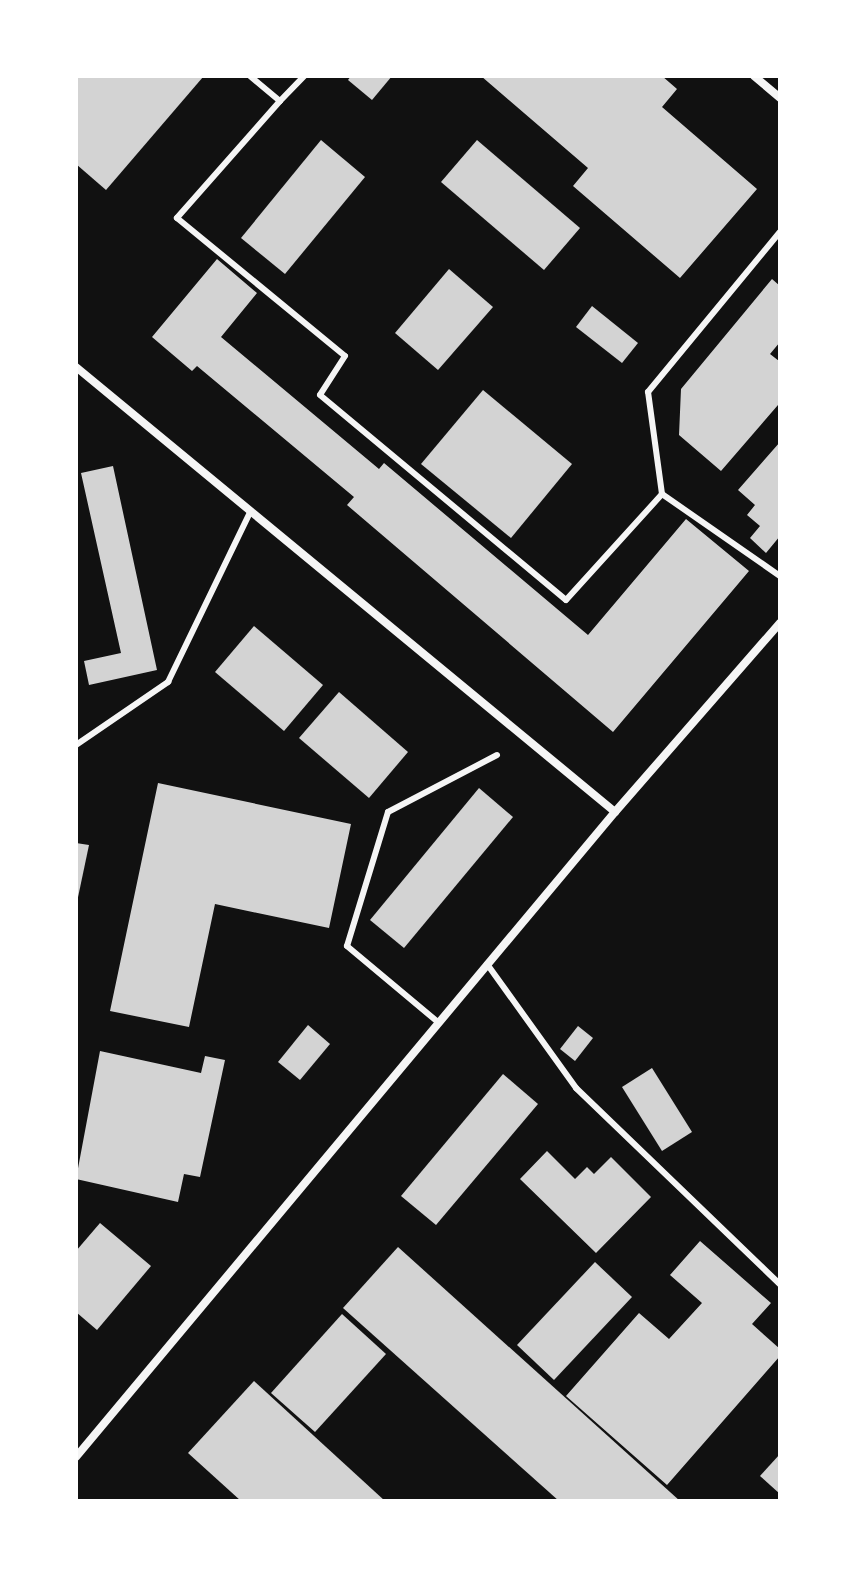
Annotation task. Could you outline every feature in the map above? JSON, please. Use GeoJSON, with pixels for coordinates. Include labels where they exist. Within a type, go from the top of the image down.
{"type":"FeatureCollection","features":[{"type":"Feature","properties":{"kind":"street"},"geometry":{"type":"LineString","coordinates":[[754,76],[780,98]]}},
{"type":"Feature","properties":{"kind":"street"},"geometry":{"type":"LineString","coordinates":[[76,367],[615,812]]}},
{"type":"Feature","properties":{"kind":"street"},"geometry":{"type":"LineString","coordinates":[[76,1457],[615,812],[780,623]]}},
{"type":"Feature","properties":{"kind":"lane"},"geometry":{"type":"LineString","coordinates":[[250,76],[280,101]]}},
{"type":"Feature","properties":{"kind":"lane"},"geometry":{"type":"LineString","coordinates":[[304,76],[177,218],[345,356],[320,395],[566,600],[662,494]]}},
{"type":"Feature","properties":{"kind":"lane"},"geometry":{"type":"LineString","coordinates":[[780,232],[648,392],[662,494],[780,576]]}},
{"type":"Feature","properties":{"kind":"lane"},"geometry":{"type":"LineString","coordinates":[[76,745],[168,682],[250,512]]}},
{"type":"Feature","properties":{"kind":"lane"},"geometry":{"type":"LineString","coordinates":[[439,1023],[347,946],[388,812],[497,755]]}},
{"type":"Feature","properties":{"kind":"lane"},"geometry":{"type":"LineString","coordinates":[[487,964],[576,1088],[780,1284]]}},
{"type":"Feature","properties":{"kind":"building"},"geometry":{"type":"Polygon","coordinates":[[[76,76],[203,77],[106,190],[76,164],[76,76]]]}},
{"type":"Feature","properties":{"kind":"building"},"geometry":{"type":"Polygon","coordinates":[[[351,76],[392,76],[372,100],[348,80],[351,76]]]}},
{"type":"Feature","properties":{"kind":"building"},"geometry":{"type":"Polygon","coordinates":[[[481,76],[662,76],[677,89],[662,107],[757,189],[680,278],[573,186],[588,168],[481,76]]]}},
{"type":"Feature","properties":{"kind":"building"},"geometry":{"type":"Polygon","coordinates":[[[321,140],[365,177],[285,274],[241,238],[321,140]]]}},
{"type":"Feature","properties":{"kind":"building"},"geometry":{"type":"Polygon","coordinates":[[[477,140],[580,228],[544,270],[441,182],[477,140]]]}},
{"type":"Feature","properties":{"kind":"building"},"geometry":{"type":"Polygon","coordinates":[[[217,259],[257,293],[221,337],[379,469],[384,463],[588,635],[686,519],[749,571],[613,732],[347,505],[354,497],[197,366],[192,371],[152,337],[217,259]]]}},
{"type":"Feature","properties":{"kind":"building"},"geometry":{"type":"Polygon","coordinates":[[[449,269],[493,307],[438,370],[395,333],[449,269]]]}},
{"type":"Feature","properties":{"kind":"building"},"geometry":{"type":"Polygon","coordinates":[[[772,279],[780,286],[780,342],[770,354],[779,361],[778,405],[721,471],[679,435],[681,389],[772,279]]]}},
{"type":"Feature","properties":{"kind":"building"},"geometry":{"type":"Polygon","coordinates":[[[592,306],[638,343],[622,363],[576,327],[592,306]]]}},
{"type":"Feature","properties":{"kind":"building"},"geometry":{"type":"Polygon","coordinates":[[[483,390],[572,464],[511,538],[421,464],[483,390]]]}},
{"type":"Feature","properties":{"kind":"building"},"geometry":{"type":"Polygon","coordinates":[[[780,442],[780,536],[766,553],[750,538],[760,526],[747,515],[755,505],[738,490],[780,442]]]}},
{"type":"Feature","properties":{"kind":"building"},"geometry":{"type":"Polygon","coordinates":[[[113,466],[157,670],[89,685],[84,661],[121,653],[81,473],[113,466]]]}},
{"type":"Feature","properties":{"kind":"building"},"geometry":{"type":"Polygon","coordinates":[[[254,626],[323,685],[284,731],[215,672],[254,626]]]}},
{"type":"Feature","properties":{"kind":"building"},"geometry":{"type":"Polygon","coordinates":[[[339,692],[408,752],[369,798],[299,738],[339,692]]]}},
{"type":"Feature","properties":{"kind":"building"},"geometry":{"type":"Polygon","coordinates":[[[158,783],[351,824],[329,928],[215,904],[189,1027],[110,1011],[158,783]]]}},
{"type":"Feature","properties":{"kind":"building"},"geometry":{"type":"Polygon","coordinates":[[[479,788],[513,817],[404,948],[370,920],[479,788]]]}},
{"type":"Feature","properties":{"kind":"building"},"geometry":{"type":"Polygon","coordinates":[[[76,843],[89,845],[77,902],[76,902],[76,843]]]}},
{"type":"Feature","properties":{"kind":"building"},"geometry":{"type":"Polygon","coordinates":[[[308,1025],[330,1044],[300,1080],[278,1062],[308,1025]]]}},
{"type":"Feature","properties":{"kind":"building"},"geometry":{"type":"Polygon","coordinates":[[[578,1026],[593,1038],[575,1061],[560,1049],[578,1026]]]}},
{"type":"Feature","properties":{"kind":"building"},"geometry":{"type":"Polygon","coordinates":[[[100,1051],[201,1073],[205,1056],[225,1060],[200,1177],[184,1174],[178,1202],[76,1179],[100,1051]]]}},
{"type":"Feature","properties":{"kind":"building"},"geometry":{"type":"Polygon","coordinates":[[[652,1068],[692,1132],[662,1151],[622,1087],[652,1068]]]}},
{"type":"Feature","properties":{"kind":"building"},"geometry":{"type":"Polygon","coordinates":[[[503,1074],[538,1104],[436,1225],[401,1196],[503,1074]]]}},
{"type":"Feature","properties":{"kind":"building"},"geometry":{"type":"Polygon","coordinates":[[[547,1151],[575,1179],[587,1167],[594,1174],[611,1157],[651,1197],[596,1253],[520,1179],[547,1151]]]}},
{"type":"Feature","properties":{"kind":"building"},"geometry":{"type":"Polygon","coordinates":[[[100,1223],[151,1266],[97,1330],[76,1312],[76,1251],[100,1223]]]}},
{"type":"Feature","properties":{"kind":"building"},"geometry":{"type":"Polygon","coordinates":[[[700,1241],[771,1303],[752,1324],[780,1349],[780,1356],[667,1485],[566,1396],[639,1313],[669,1339],[702,1303],[670,1275],[700,1241]]]}},
{"type":"Feature","properties":{"kind":"building"},"geometry":{"type":"Polygon","coordinates":[[[398,1247],[680,1501],[559,1501],[343,1308],[398,1247]]]}},
{"type":"Feature","properties":{"kind":"building"},"geometry":{"type":"Polygon","coordinates":[[[595,1262],[632,1297],[554,1380],[517,1345],[595,1262]]]}},
{"type":"Feature","properties":{"kind":"building"},"geometry":{"type":"Polygon","coordinates":[[[342,1314],[386,1354],[315,1432],[271,1393],[342,1314]]]}},
{"type":"Feature","properties":{"kind":"building"},"geometry":{"type":"Polygon","coordinates":[[[254,1381],[385,1501],[241,1501],[188,1453],[254,1381]]]}},
{"type":"Feature","properties":{"kind":"building"},"geometry":{"type":"Polygon","coordinates":[[[780,1454],[780,1494],[760,1476],[780,1454]]]}}]}
